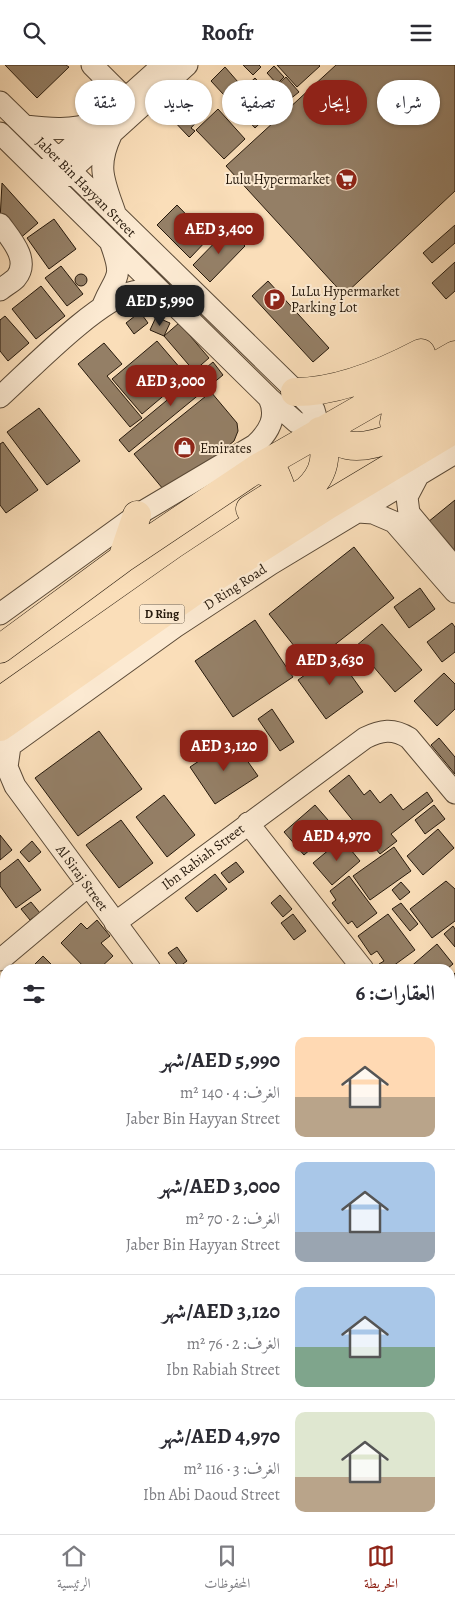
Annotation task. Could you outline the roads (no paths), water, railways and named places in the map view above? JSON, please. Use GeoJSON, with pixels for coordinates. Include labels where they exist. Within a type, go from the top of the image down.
{"type":"FeatureCollection","features":[{"type":"Feature","properties":{"kind":"main road"},"geometry":{"type":"LineString","coordinates":[[282,395],[316,390],[376,375],[438,345],[455,341]]}},
{"type":"Feature","properties":{"kind":"main road"},"geometry":{"type":"LineString","coordinates":[[0,649],[122,559],[256,469],[455,355]]}},
{"type":"Feature","properties":{"kind":"main road"},"geometry":{"type":"LineString","coordinates":[[407,431],[397,427],[394,423],[396,413],[455,380]]}},
{"type":"Feature","properties":{"kind":"main road"},"geometry":{"type":"LineString","coordinates":[[320,431],[349,446],[380,442],[407,431],[455,403]]}},
{"type":"Feature","properties":{"kind":"main road"},"geometry":{"type":"LineString","coordinates":[[1,701],[189,568],[307,490],[320,477],[324,460],[324,442],[320,431]]}},
{"type":"Feature","properties":{"kind":"main road","name":"D Ring Road"},"geometry":{"type":"LineString","coordinates":[[3,742],[209,581],[328,505],[448,441]]}},
{"type":"Feature","properties":{"kind":"main road"},"geometry":{"type":"LineString","coordinates":[[1,701],[20,672],[39,654],[150,574],[274,494],[280,485],[276,475],[256,469]]}},
{"type":"Feature","properties":{"kind":"main road"},"geometry":{"type":"LineString","coordinates":[[122,559],[137,515]]}},
{"type":"Feature","properties":{"kind":"main road"},"geometry":{"type":"LineString","coordinates":[[0,629],[30,626]]}},
{"type":"Feature","properties":{"kind":"street"},"geometry":{"type":"LineString","coordinates":[[92,65],[107,80]]}},
{"type":"Feature","properties":{"kind":"street"},"geometry":{"type":"LineString","coordinates":[[135,89],[163,65]]}},
{"type":"Feature","properties":{"kind":"street"},"geometry":{"type":"LineString","coordinates":[[47,181],[107,126],[187,65]]}},
{"type":"Feature","properties":{"kind":"street","name":"Jaber Bin Hayyan Street"},"geometry":{"type":"LineString","coordinates":[[0,102],[116,218],[282,395],[296,422],[320,431]]}},
{"type":"Feature","properties":{"kind":"street"},"geometry":{"type":"LineString","coordinates":[[25,126],[56,129],[107,126]]}},
{"type":"Feature","properties":{"kind":"street"},"geometry":{"type":"LineString","coordinates":[[107,126],[101,165],[102,177],[116,218]]}},
{"type":"Feature","properties":{"kind":"street","name":"Jaber Bin Hayyan Street"},"geometry":{"type":"LineString","coordinates":[[0,133],[167,298],[282,395]]}},
{"type":"Feature","properties":{"kind":"street"},"geometry":{"type":"LineString","coordinates":[[0,224],[19,253],[22,265],[17,277],[0,290]]}},
{"type":"Feature","properties":{"kind":"street"},"geometry":{"type":"LineString","coordinates":[[103,305],[116,284],[118,271],[111,243]]}},
{"type":"Feature","properties":{"kind":"street"},"geometry":{"type":"LineString","coordinates":[[0,397],[103,305],[126,294],[140,291],[167,298]]}},
{"type":"Feature","properties":{"kind":"street"},"geometry":{"type":"LineString","coordinates":[[0,614],[137,515],[255,445],[265,437],[282,395]]}},
{"type":"Feature","properties":{"kind":"street"},"geometry":{"type":"LineString","coordinates":[[448,441],[430,454],[407,497],[409,513],[455,568]]}},
{"type":"Feature","properties":{"kind":"street","name":"D Ring Road"},"geometry":{"type":"LineString","coordinates":[[3,742],[271,564],[417,477]]}},
{"type":"Feature","properties":{"kind":"street"},"geometry":{"type":"LineString","coordinates":[[358,512],[373,513],[394,522],[455,592]]}},
{"type":"Feature","properties":{"kind":"street","name":"Ibn Rabiah Street"},"geometry":{"type":"LineString","coordinates":[[115,923],[248,823],[376,732],[389,730],[399,732],[409,738],[455,793]]}},
{"type":"Feature","properties":{"kind":"street","name":"Al Siraj Street"},"geometry":{"type":"LineString","coordinates":[[3,742],[8,783],[146,964]]}},
{"type":"Feature","properties":{"kind":"street"},"geometry":{"type":"LineString","coordinates":[[248,823],[359,964]]}},
{"type":"Feature","properties":{"kind":"street"},"geometry":{"type":"LineString","coordinates":[[0,960],[88,886]]}},
{"type":"Feature","properties":{"kind":"place","name":"Lulu Hypermarket"},"geometry":{"type":"Point","coordinates":[346,179]}},
{"type":"Feature","properties":{"kind":"place","name":"LuLu Hypermarket Parking Lot"},"geometry":{"type":"Point","coordinates":[275,299]}},
{"type":"Feature","properties":{"kind":"place","name":"Emirates"},"geometry":{"type":"Point","coordinates":[184,448]}}]}
